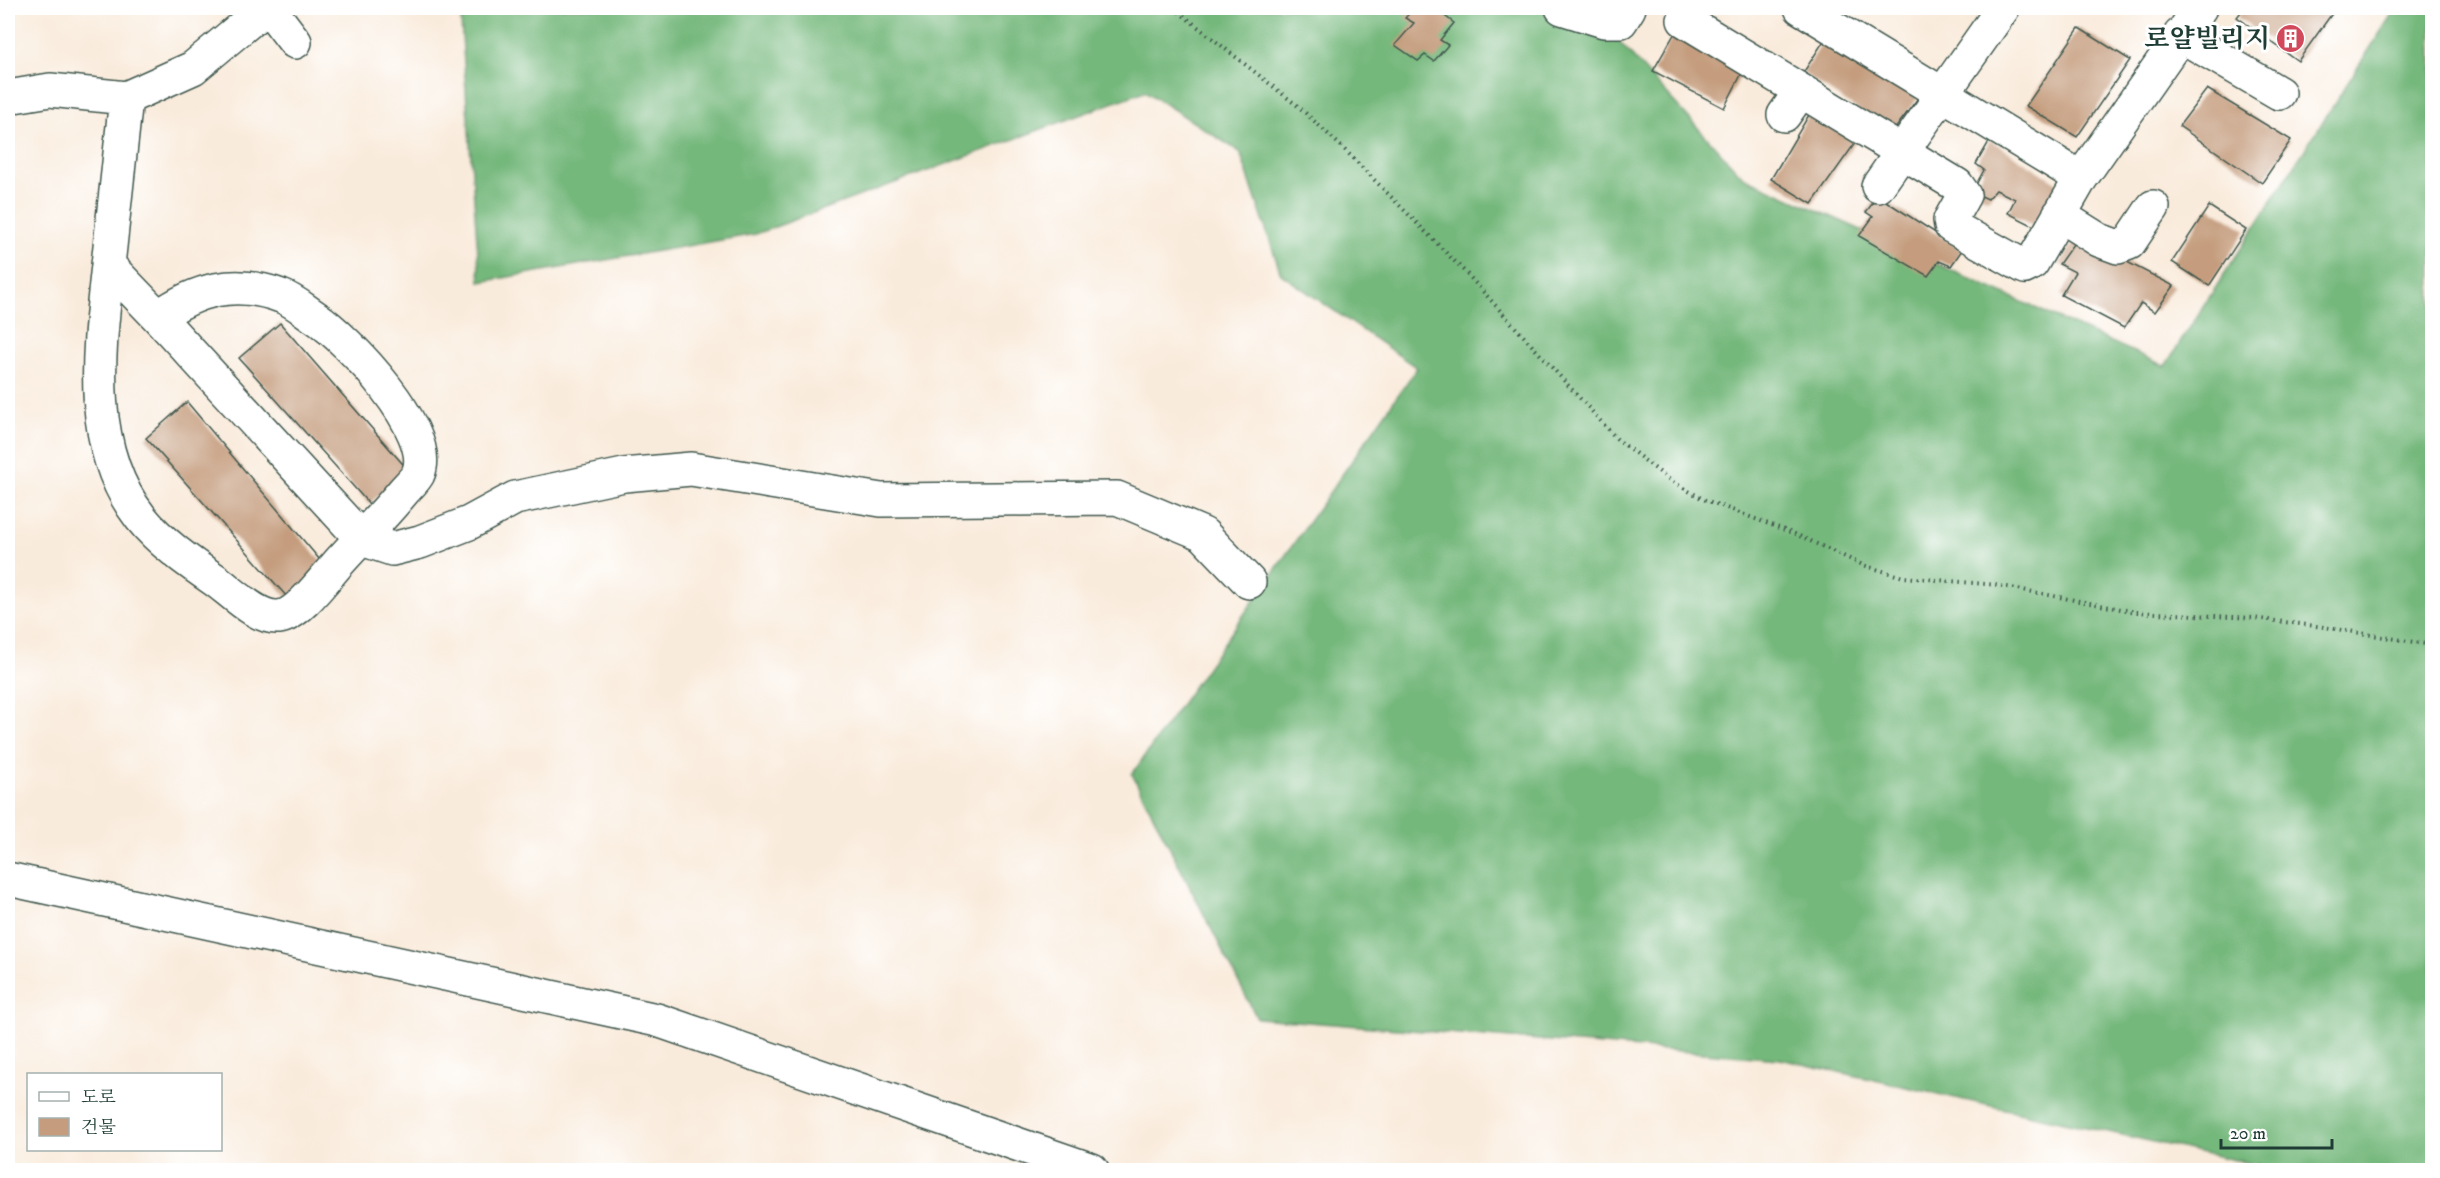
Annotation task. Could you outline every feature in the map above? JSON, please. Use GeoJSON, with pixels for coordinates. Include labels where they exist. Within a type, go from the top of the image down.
{"type":"FeatureCollection","features":[{"type":"Feature","properties":{"kind":"street"},"geometry":{"type":"LineString","coordinates":[[8,97],[50,90],[126,98],[193,68],[265,8]]}},
{"type":"Feature","properties":{"kind":"street"},"geometry":{"type":"LineString","coordinates":[[269,8],[296,42]]}},
{"type":"Feature","properties":{"kind":"street"},"geometry":{"type":"LineString","coordinates":[[1562,8],[1604,21],[1621,21],[1629,8]]}},
{"type":"Feature","properties":{"kind":"street"},"geometry":{"type":"LineString","coordinates":[[1801,8],[2081,178]]}},
{"type":"Feature","properties":{"kind":"street"},"geometry":{"type":"LineString","coordinates":[[1878,186],[2003,8]]}},
{"type":"Feature","properties":{"kind":"street"},"geometry":{"type":"LineString","coordinates":[[1684,20],[1793,103],[1903,151],[1963,189],[1964,195],[1950,220],[1951,226],[2025,267],[2032,263],[2081,178],[2200,8]]}},
{"type":"Feature","properties":{"kind":"street"},"geometry":{"type":"LineString","coordinates":[[2180,35],[2279,93]]}},
{"type":"Feature","properties":{"kind":"street"},"geometry":{"type":"LineString","coordinates":[[126,98],[98,378],[114,462],[124,491],[142,519],[191,564],[259,612],[274,618],[286,616],[303,602],[362,539],[419,473],[420,446],[406,413],[333,329],[282,296],[240,286],[198,293],[158,316]]}},
{"type":"Feature","properties":{"kind":"street"},"geometry":{"type":"LineString","coordinates":[[2059,215],[2099,240],[2118,248],[2129,243],[2153,207]]}},
{"type":"Feature","properties":{"kind":"street"},"geometry":{"type":"LineString","coordinates":[[108,265],[158,316],[362,539],[392,549],[420,542],[469,523],[515,498],[624,474],[691,469],[881,500],[1117,498],[1203,534],[1249,582]]}},
{"type":"Feature","properties":{"kind":"street"},"geometry":{"type":"LineString","coordinates":[[8,879],[657,1020],[1092,1170]]}},
{"type":"Feature","properties":{"kind":"path"},"geometry":{"type":"LineString","coordinates":[[1174,8],[1299,107],[1342,147],[1506,315],[1617,439],[1671,481],[1703,499],[1795,534],[1863,565],[1903,578],[1997,585],[2136,612],[2253,618],[2433,645]]}},
{"type":"Feature","properties":{"kind":"green space"},"geometry":{"type":"Polygon","coordinates":[[[460,8],[1566,8],[1611,33],[1743,177],[2165,366],[2396,8],[2432,8],[2432,1170],[2280,1170],[1780,1059],[1257,1018],[1132,774],[1417,368],[1281,274],[1240,152],[1145,91],[756,234],[480,282],[460,8]]]}},
{"type":"Feature","properties":{"kind":"building"},"geometry":{"type":"Polygon","coordinates":[[[1414,8],[1450,9],[1445,16],[1454,23],[1440,40],[1448,45],[1434,61],[1425,55],[1418,61],[1395,45],[1414,23],[1405,18],[1414,8]]]}},
{"type":"Feature","properties":{"kind":"building","name":"로얄빌리지"},"geometry":{"type":"Polygon","coordinates":[[[2244,8],[2336,8],[2298,61],[2237,17],[2244,8]]]}},
{"type":"Feature","properties":{"kind":"building"},"geometry":{"type":"Polygon","coordinates":[[[2079,28],[2130,60],[2077,137],[2026,106],[2079,28]]]}},
{"type":"Feature","properties":{"kind":"building"},"geometry":{"type":"Polygon","coordinates":[[[1676,31],[1743,71],[1724,108],[1653,71],[1676,31]]]}},
{"type":"Feature","properties":{"kind":"building"},"geometry":{"type":"Polygon","coordinates":[[[1825,39],[1918,98],[1892,133],[1803,73],[1825,39]]]}},
{"type":"Feature","properties":{"kind":"building"},"geometry":{"type":"Polygon","coordinates":[[[2207,89],[2291,140],[2262,183],[2179,126],[2207,89]]]}},
{"type":"Feature","properties":{"kind":"building"},"geometry":{"type":"Polygon","coordinates":[[[1813,108],[1858,139],[1812,204],[1771,179],[1813,108]]]}},
{"type":"Feature","properties":{"kind":"building"},"geometry":{"type":"Polygon","coordinates":[[[1990,140],[2059,184],[2034,226],[2008,213],[2015,199],[1996,190],[1988,199],[1972,192],[1984,170],[1976,164],[1990,140]]]}},
{"type":"Feature","properties":{"kind":"building"},"geometry":{"type":"Polygon","coordinates":[[[1878,196],[1962,250],[1951,266],[1939,261],[1928,276],[1859,236],[1873,217],[1866,212],[1878,196]]]}},
{"type":"Feature","properties":{"kind":"building"},"geometry":{"type":"Polygon","coordinates":[[[2209,206],[2246,230],[2209,286],[2172,262],[2209,206]]]}},
{"type":"Feature","properties":{"kind":"building"},"geometry":{"type":"Polygon","coordinates":[[[2078,237],[2174,286],[2155,312],[2141,303],[2124,328],[2061,295],[2075,272],[2059,264],[2078,237]]]}},
{"type":"Feature","properties":{"kind":"building"},"geometry":{"type":"Polygon","coordinates":[[[280,323],[408,470],[369,504],[239,358],[280,323]]]}},
{"type":"Feature","properties":{"kind":"building"},"geometry":{"type":"Polygon","coordinates":[[[187,402],[325,566],[288,598],[146,438],[187,402]]]}},
{"type":"Feature","properties":{"kind":"place","name":"로얄빌리지"},"geometry":{"type":"Point","coordinates":[2291,39]}}]}
